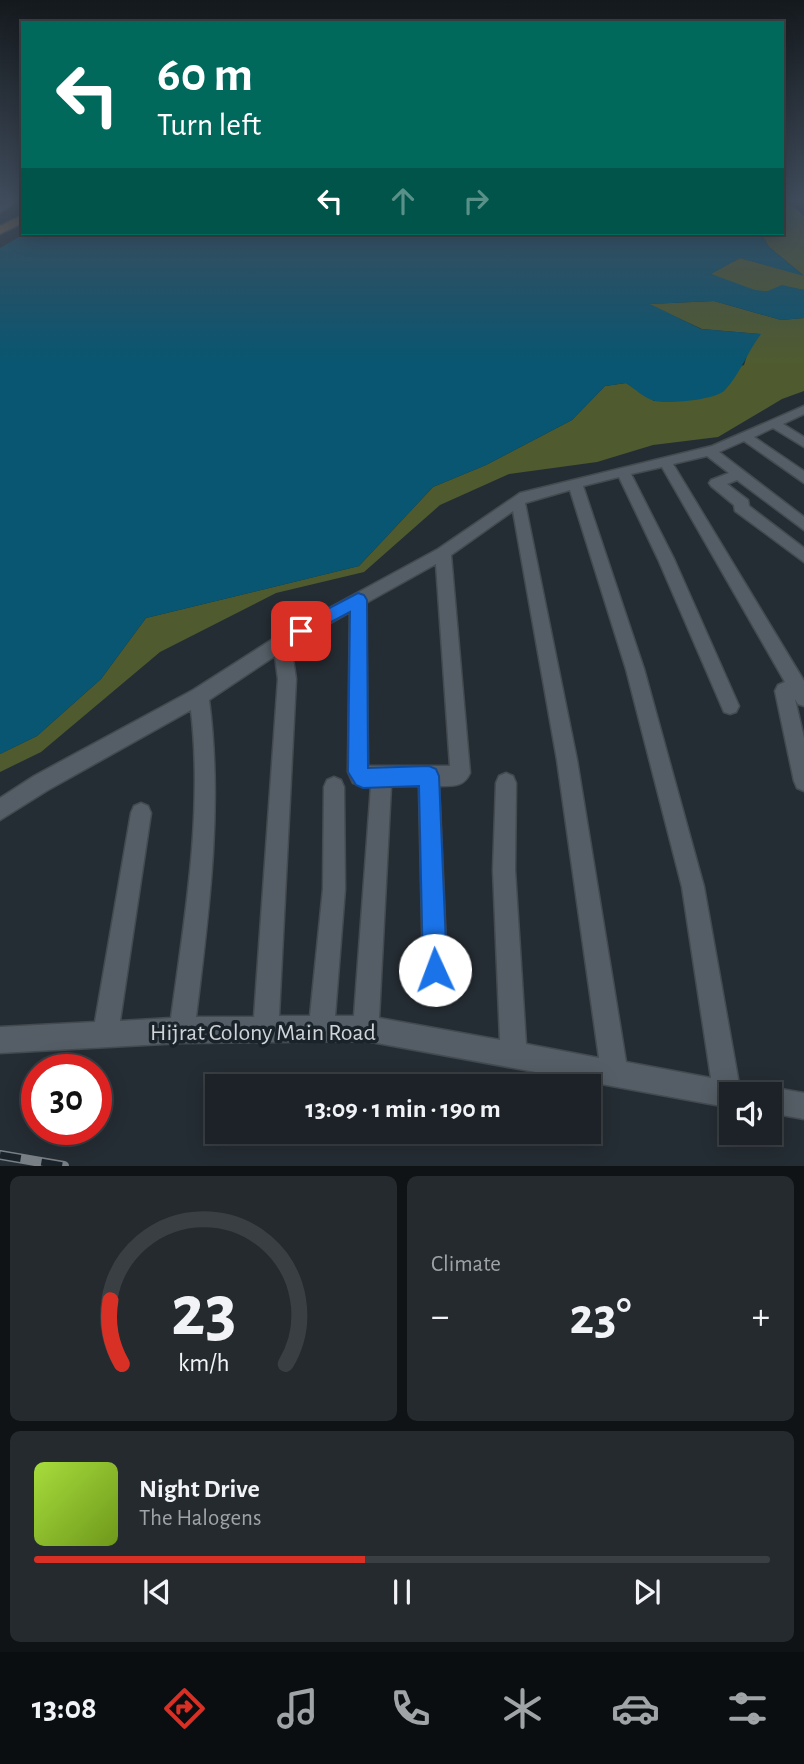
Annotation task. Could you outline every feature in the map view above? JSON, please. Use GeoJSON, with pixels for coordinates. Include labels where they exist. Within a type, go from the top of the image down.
{"type":"FeatureCollection","features":[{"type":"Feature","properties":{"kind":"street"},"geometry":{"type":"LineString","coordinates":[[0,810],[41,783],[198,696],[282,642],[443,553],[525,496],[708,450],[796,417],[804,443]]}},
{"type":"Feature","properties":{"kind":"street"},"geometry":{"type":"LineString","coordinates":[[746,437],[804,478]]}},
{"type":"Feature","properties":{"kind":"street"},"geometry":{"type":"LineString","coordinates":[[708,450],[804,525]]}},
{"type":"Feature","properties":{"kind":"street"},"geometry":{"type":"LineString","coordinates":[[665,461],[800,691]]}},
{"type":"Feature","properties":{"kind":"street"},"geometry":{"type":"LineString","coordinates":[[624,472],[666,559],[730,706]]}},
{"type":"Feature","properties":{"kind":"street"},"geometry":{"type":"LineString","coordinates":[[740,474],[716,483],[743,504],[740,507],[804,556]]}},
{"type":"Feature","properties":{"kind":"street"},"geometry":{"type":"LineString","coordinates":[[575,484],[635,669],[693,887],[727,1082]]}},
{"type":"Feature","properties":{"kind":"street"},"geometry":{"type":"LineString","coordinates":[[518,501],[567,760],[615,1075]]}},
{"type":"Feature","properties":{"kind":"street"},"geometry":{"type":"LineString","coordinates":[[358,600],[358,772],[363,778],[457,776],[460,773],[443,553]]}},
{"type":"Feature","properties":{"kind":"street"},"geometry":{"type":"LineString","coordinates":[[266,1029],[287,679],[282,642]]}},
{"type":"Feature","properties":{"kind":"street"},"geometry":{"type":"LineString","coordinates":[[800,691],[785,691],[804,780]]}},
{"type":"Feature","properties":{"kind":"street"},"geometry":{"type":"LineString","coordinates":[[182,1030],[202,868],[205,735],[198,696]]}},
{"type":"Feature","properties":{"kind":"street"},"geometry":{"type":"LineString","coordinates":[[366,1028],[382,776]]}},
{"type":"Feature","properties":{"kind":"street"},"geometry":{"type":"LineString","coordinates":[[429,776],[435,970]]}},
{"type":"Feature","properties":{"kind":"street"},"geometry":{"type":"LineString","coordinates":[[506,783],[505,870],[514,1056]]}},
{"type":"Feature","properties":{"kind":"street"},"geometry":{"type":"LineString","coordinates":[[321,1027],[334,889],[334,788]]}},
{"type":"Feature","properties":{"kind":"street"},"geometry":{"type":"LineString","coordinates":[[106,1032],[141,813]]}},
{"type":"Feature","properties":{"kind":"street","name":"Hijrat Colony Main Road"},"geometry":{"type":"LineString","coordinates":[[0,1040],[106,1032],[366,1028],[719,1092]]}},
{"type":"Feature","properties":{"kind":"street"},"geometry":{"type":"LineString","coordinates":[[782,1102],[804,1105]]}},
{"type":"Feature","properties":{"kind":"green space"},"geometry":{"type":"Polygon","coordinates":[[[778,254],[804,254],[804,290],[782,286],[763,294],[710,274],[740,258],[803,275],[778,254]]]}},
{"type":"Feature","properties":{"kind":"green space"},"geometry":{"type":"Polygon","coordinates":[[[714,301],[781,320],[804,318],[804,391],[782,399],[718,437],[653,445],[597,462],[509,474],[440,505],[364,572],[276,593],[160,652],[41,752],[0,772],[0,754],[37,736],[101,679],[146,618],[359,566],[433,487],[486,465],[572,420],[605,386],[626,383],[654,401],[744,365],[748,352],[760,334],[702,329],[648,304],[714,301]]]}},
{"type":"Feature","properties":{"kind":"water"},"geometry":{"type":"Polygon","coordinates":[[[0,254],[778,254],[804,276],[740,258],[711,274],[763,293],[782,285],[804,290],[804,318],[781,320],[714,301],[650,304],[701,329],[761,334],[731,383],[720,393],[692,400],[661,402],[647,398],[626,383],[605,386],[572,420],[486,465],[433,487],[359,566],[146,618],[101,679],[37,736],[0,754],[0,254]]]}},
{"type":"Feature","properties":{"kind":"waterway"},"geometry":{"type":"LineString","coordinates":[[752,291],[772,293]]}},
{"type":"Feature","properties":{"kind":"railway"},"geometry":{"type":"LineString","coordinates":[[0,1155],[64,1166]]}},
{"type":"Feature","properties":{"kind":"route"},"geometry":{"type":"LineString","coordinates":[[301,631],[358,600],[358,772],[363,778],[429,776],[435,970]]}}]}
